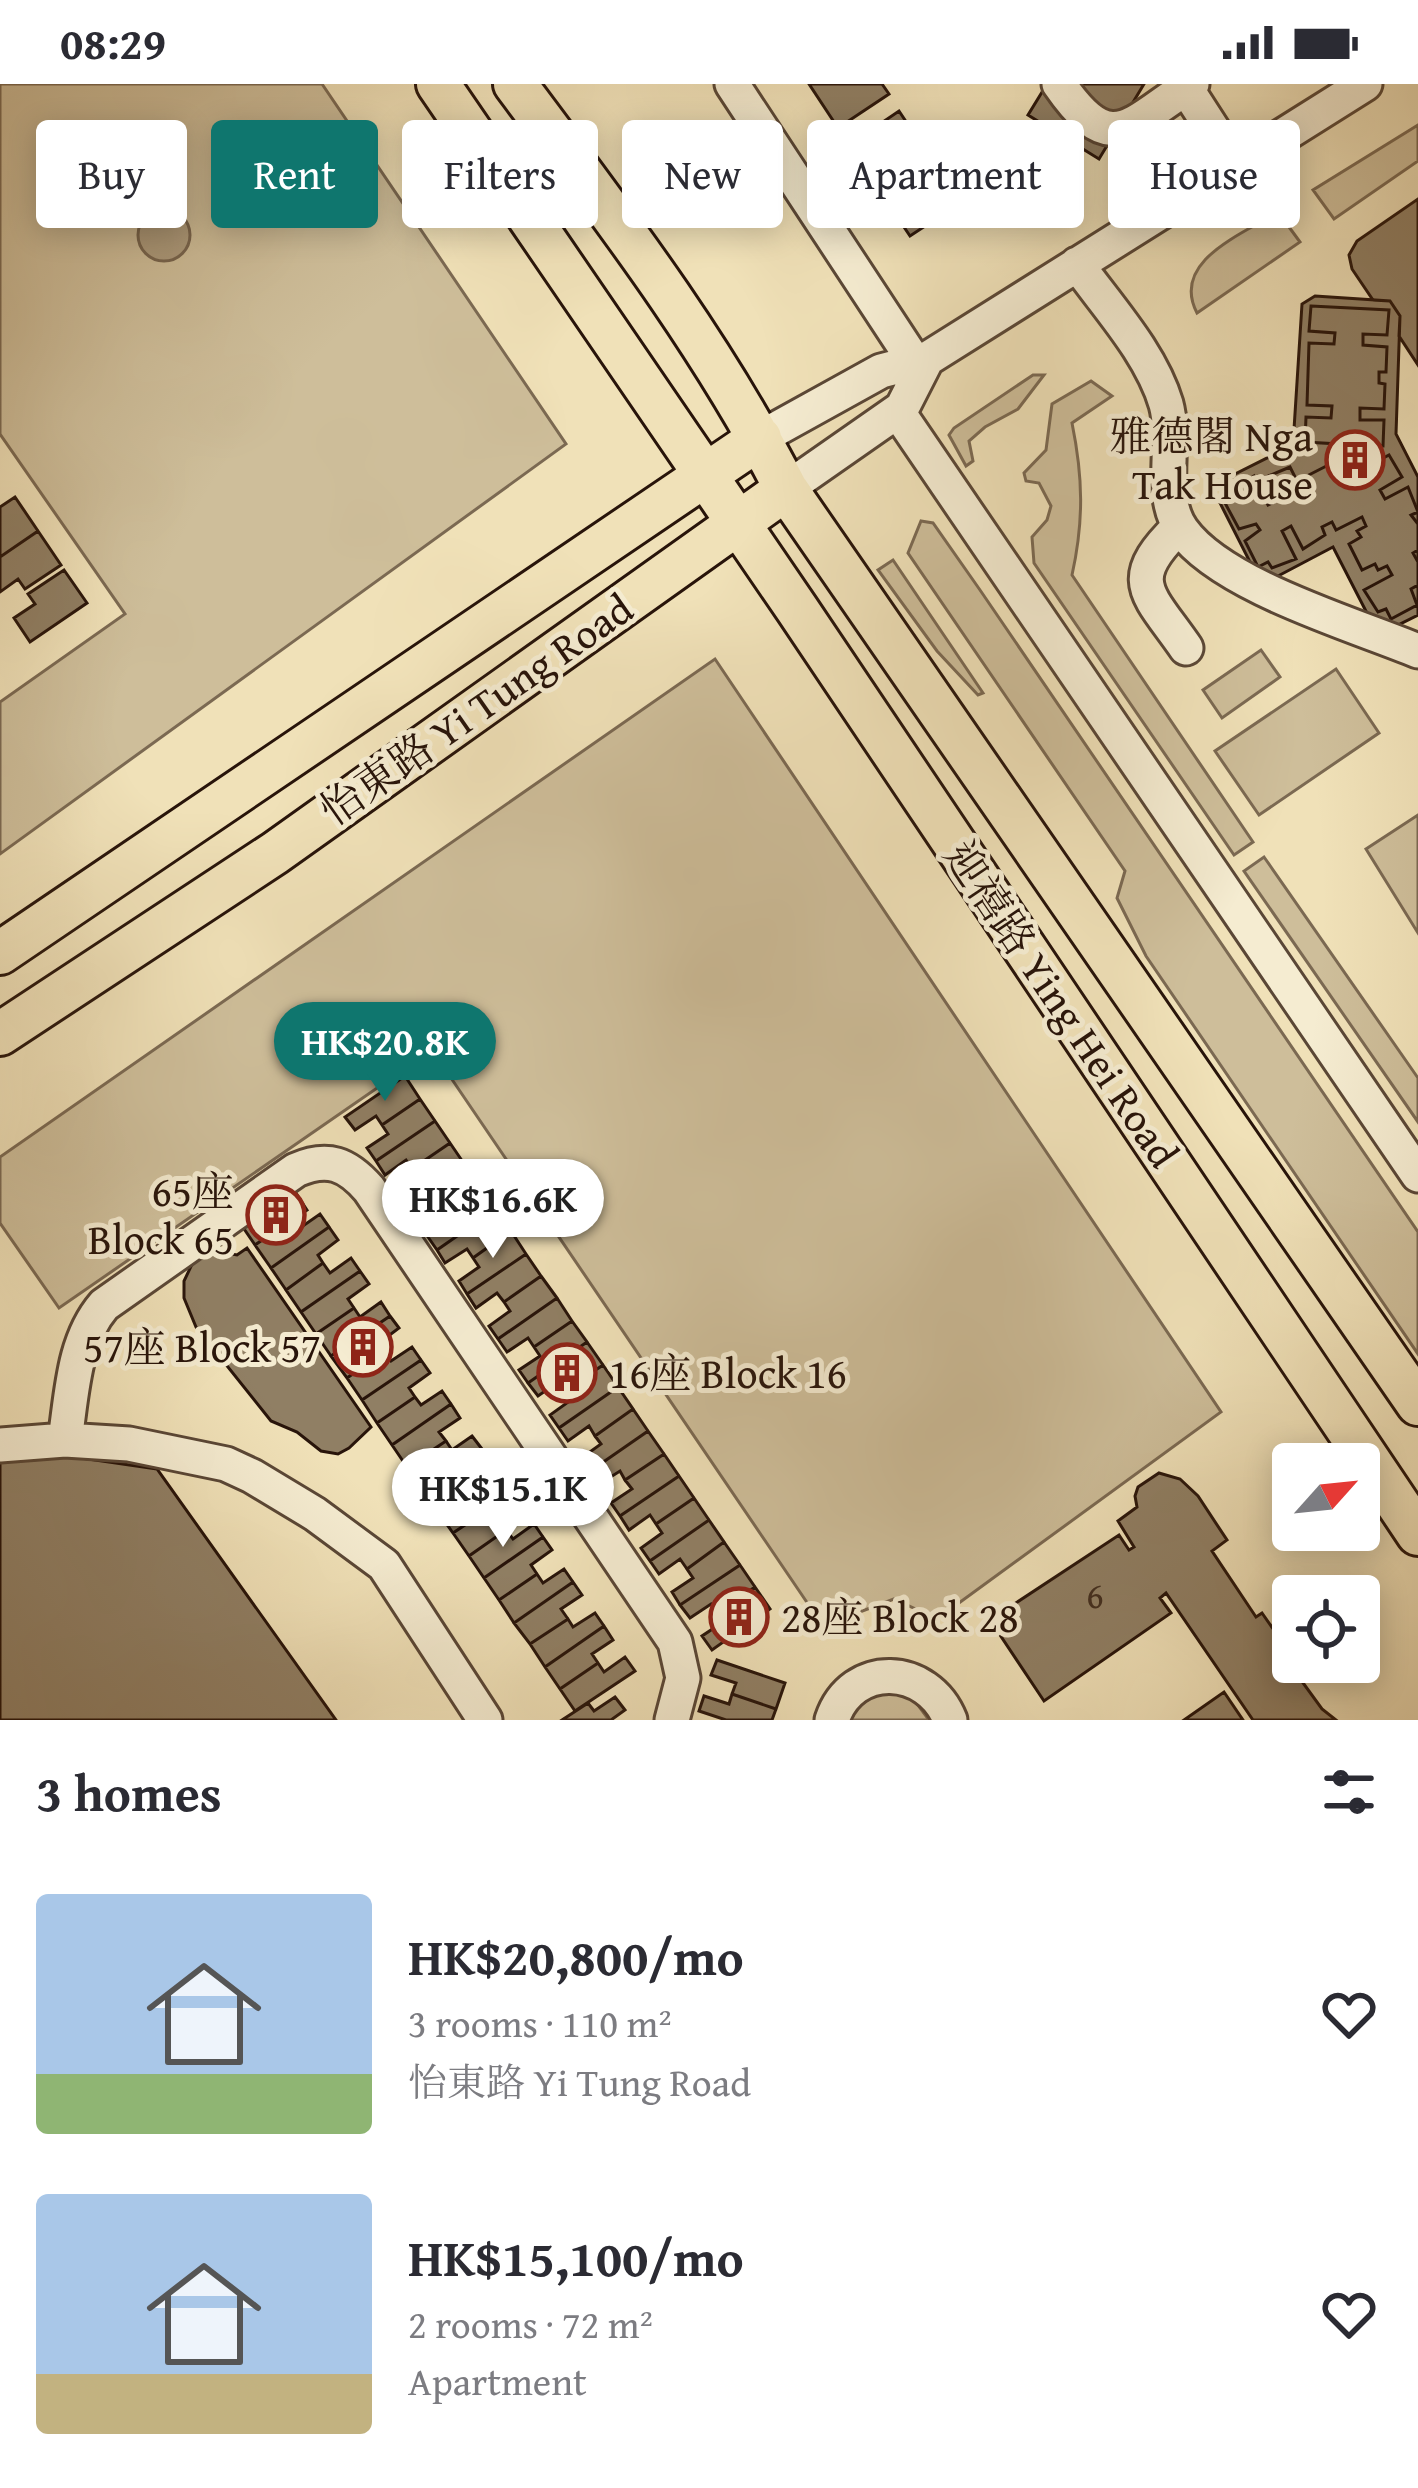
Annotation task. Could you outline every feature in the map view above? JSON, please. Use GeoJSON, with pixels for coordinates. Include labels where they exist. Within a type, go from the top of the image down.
{"type":"FeatureCollection","features":[{"type":"Feature","properties":{"kind":"main road","name":"迎禧路 Ying Hei Road"},"geometry":{"type":"LineString","coordinates":[[438,84],[1418,1534]]}},
{"type":"Feature","properties":{"kind":"main road","name":"迎禧路 Ying Hei Road"},"geometry":{"type":"LineString","coordinates":[[515,84],[708,353],[786,489],[1418,1403]]}},
{"type":"Feature","properties":{"kind":"main road","name":"怡東路 Yi Tung Road"},"geometry":{"type":"LineString","coordinates":[[0,953],[760,438]]}},
{"type":"Feature","properties":{"kind":"main road","name":"怡東路 Yi Tung Road"},"geometry":{"type":"LineString","coordinates":[[0,1034],[275,853],[786,489]]}},
{"type":"Feature","properties":{"kind":"street"},"geometry":{"type":"LineString","coordinates":[[732,84],[920,360]]}},
{"type":"Feature","properties":{"kind":"street"},"geometry":{"type":"LineString","coordinates":[[1059,84],[1083,117],[1104,130],[1126,127],[1189,85],[1209,120]]}},
{"type":"Feature","properties":{"kind":"street","name":"怡東路 Yi Tung Road"},"geometry":{"type":"LineString","coordinates":[[1300,124],[1365,84]]}},
{"type":"Feature","properties":{"kind":"street","name":"怡東路 Yi Tung Road"},"geometry":{"type":"LineString","coordinates":[[760,438],[881,371],[920,360],[1134,228]]}},
{"type":"Feature","properties":{"kind":"street"},"geometry":{"type":"LineString","coordinates":[[1077,264],[1165,398],[1171,434],[1170,496],[1180,527],[1207,556],[1250,582],[1418,651]]}},
{"type":"Feature","properties":{"kind":"street","name":"怡東路 Yi Tung Road"},"geometry":{"type":"LineString","coordinates":[[786,489],[898,412],[920,360]]}},
{"type":"Feature","properties":{"kind":"street"},"geometry":{"type":"LineString","coordinates":[[898,412],[1418,1175]]}},
{"type":"Feature","properties":{"kind":"street"},"geometry":{"type":"LineString","coordinates":[[1180,527],[1153,553],[1145,580],[1186,648]]}},
{"type":"Feature","properties":{"kind":"street"},"geometry":{"type":"LineString","coordinates":[[65,1440],[77,1360],[86,1330],[104,1305],[296,1170],[321,1162],[347,1167],[383,1209],[675,1642],[683,1678],[673,1720]]}},
{"type":"Feature","properties":{"kind":"street"},"geometry":{"type":"LineString","coordinates":[[0,1445],[65,1440],[129,1444],[226,1464],[315,1514],[384,1565],[485,1720]]}},
{"type":"Feature","properties":{"kind":"street"},"geometry":{"type":"LineString","coordinates":[[832,1720],[843,1697],[877,1676],[913,1679],[928,1688],[940,1699],[950,1720]]}},
{"type":"Feature","properties":{"kind":"shaded area"},"geometry":{"type":"Polygon","coordinates":[[[0,84],[322,84],[346,120],[211,120],[211,228],[378,228],[378,167],[402,202],[402,228],[420,228],[566,444],[0,854],[0,702],[125,614],[0,434],[0,84]]]}},
{"type":"Feature","properties":{"kind":"shaded area"},"geometry":{"type":"Polygon","coordinates":[[[1418,125],[1418,161],[1334,219],[1313,190],[1418,125]]]}},
{"type":"Feature","properties":{"kind":"shaded area"},"geometry":{"type":"Polygon","coordinates":[[[188,225],[188,245],[174,259],[154,259],[140,245],[139,228],[188,225]]]}},
{"type":"Feature","properties":{"kind":"shaded area"},"geometry":{"type":"Polygon","coordinates":[[[1251,228],[1290,228],[1300,242],[1197,313],[1191,295],[1193,278],[1214,251],[1251,228]]]}},
{"type":"Feature","properties":{"kind":"shaded area"},"geometry":{"type":"Polygon","coordinates":[[[1033,375],[1044,375],[1018,409],[969,441],[973,461],[966,466],[949,435],[954,428],[1033,375]]]}},
{"type":"Feature","properties":{"kind":"shaded area"},"geometry":{"type":"Polygon","coordinates":[[[1091,381],[1112,396],[1072,423],[1081,499],[1072,575],[1253,842],[1234,855],[1034,563],[1032,537],[1047,520],[1051,506],[1039,483],[1026,481],[1024,473],[1046,450],[1052,404],[1091,381]]]}},
{"type":"Feature","properties":{"kind":"shaded area"},"geometry":{"type":"Polygon","coordinates":[[[921,521],[933,523],[980,590],[1418,1232],[1418,1354],[1146,956],[1117,898],[1125,871],[908,553],[921,521]]]}},
{"type":"Feature","properties":{"kind":"shaded area"},"geometry":{"type":"Polygon","coordinates":[[[893,560],[983,693],[978,695],[937,651],[878,570],[893,560]]]}},
{"type":"Feature","properties":{"kind":"shaded area"},"geometry":{"type":"Polygon","coordinates":[[[1261,650],[1280,677],[1222,718],[1203,690],[1261,650]]]}},
{"type":"Feature","properties":{"kind":"shaded area"},"geometry":{"type":"Polygon","coordinates":[[[715,659],[1221,1412],[937,1619],[894,1599],[823,1626],[432,1050],[59,1308],[0,1223],[0,1157],[715,659]]]}},
{"type":"Feature","properties":{"kind":"shaded area"},"geometry":{"type":"Polygon","coordinates":[[[1336,669],[1379,733],[1259,815],[1215,751],[1336,669]]]}},
{"type":"Feature","properties":{"kind":"shaded area"},"geometry":{"type":"Polygon","coordinates":[[[1418,815],[1418,933],[1366,849],[1418,815]]]}},
{"type":"Feature","properties":{"kind":"shaded area"},"geometry":{"type":"Polygon","coordinates":[[[1264,857],[1418,1078],[1418,1122],[1244,871],[1264,857]]]}},
{"type":"Feature","properties":{"kind":"shaded area"},"geometry":{"type":"Polygon","coordinates":[[[897,1692],[915,1701],[929,1720],[846,1720],[867,1699],[897,1692]]]}},
{"type":"Feature","properties":{"kind":"building"},"geometry":{"type":"Polygon","coordinates":[[[809,84],[882,84],[889,94],[850,120],[833,120],[809,84]]]}},
{"type":"Feature","properties":{"kind":"building"},"geometry":{"type":"Polygon","coordinates":[[[1047,84],[1144,84],[1122,120],[1108,120],[1108,144],[1099,159],[1084,150],[1084,120],[1036,120],[1028,115],[1047,84]]]}},
{"type":"Feature","properties":{"kind":"building"},"geometry":{"type":"Polygon","coordinates":[[[1418,199],[1418,365],[1399,336],[1400,316],[1390,301],[1373,300],[1352,269],[1349,255],[1357,241],[1418,199]]]}},
{"type":"Feature","properties":{"kind":"building","name":"雅德閣 Nga Tak House"},"geometry":{"type":"Polygon","coordinates":[[[1315,296],[1390,301],[1400,316],[1396,434],[1418,477],[1418,615],[1392,628],[1370,619],[1333,547],[1278,576],[1255,572],[1219,501],[1229,477],[1293,445],[1302,304],[1315,296]]]}},
{"type":"Feature","properties":{"kind":"building","name":"雅德閣 Nga Tak House"},"geometry":{"type":"Polygon","coordinates":[[[1311,306],[1389,310],[1387,335],[1363,334],[1363,345],[1387,347],[1386,372],[1379,372],[1379,383],[1385,384],[1384,409],[1360,408],[1360,420],[1384,420],[1383,446],[1367,445],[1367,451],[1374,463],[1389,455],[1402,477],[1380,490],[1385,499],[1408,487],[1418,512],[1411,515],[1418,524],[1418,550],[1413,553],[1418,585],[1411,589],[1417,605],[1391,619],[1386,609],[1378,612],[1364,590],[1392,575],[1387,566],[1378,570],[1375,564],[1362,570],[1349,544],[1361,537],[1357,531],[1366,526],[1362,517],[1336,530],[1332,522],[1322,527],[1325,535],[1303,549],[1291,526],[1282,531],[1296,559],[1272,568],[1268,562],[1258,567],[1245,541],[1260,530],[1256,524],[1239,529],[1225,503],[1235,498],[1232,491],[1254,476],[1268,505],[1278,500],[1266,477],[1290,467],[1297,481],[1342,458],[1339,444],[1305,442],[1306,417],[1331,418],[1332,406],[1307,405],[1309,343],[1334,344],[1335,333],[1309,331],[1311,306]]]}},
{"type":"Feature","properties":{"kind":"building"},"geometry":{"type":"Polygon","coordinates":[[[15,497],[38,531],[0,557],[0,507],[15,497]]]}},
{"type":"Feature","properties":{"kind":"building"},"geometry":{"type":"Polygon","coordinates":[[[38,531],[61,565],[25,589],[18,579],[0,592],[0,557],[38,531]]]}},
{"type":"Feature","properties":{"kind":"building"},"geometry":{"type":"Polygon","coordinates":[[[64,570],[87,603],[30,642],[14,618],[35,604],[28,594],[64,570]]]}},
{"type":"Feature","properties":{"kind":"building"},"geometry":{"type":"Polygon","coordinates":[[[405,1076],[420,1099],[382,1125],[376,1116],[355,1130],[345,1117],[405,1076]]]}},
{"type":"Feature","properties":{"kind":"building"},"geometry":{"type":"Polygon","coordinates":[[[420,1099],[435,1121],[376,1161],[367,1148],[388,1134],[382,1125],[420,1099]]]}},
{"type":"Feature","properties":{"kind":"building"},"geometry":{"type":"Polygon","coordinates":[[[435,1121],[450,1143],[412,1169],[406,1160],[385,1175],[376,1161],[435,1121]]]}},
{"type":"Feature","properties":{"kind":"building"},"geometry":{"type":"Polygon","coordinates":[[[450,1143],[465,1165],[406,1206],[397,1193],[419,1178],[412,1169],[450,1143]]]}},
{"type":"Feature","properties":{"kind":"building"},"geometry":{"type":"Polygon","coordinates":[[[465,1165],[481,1187],[442,1213],[436,1205],[415,1219],[406,1206],[465,1165]]]}},
{"type":"Feature","properties":{"kind":"building","name":"65座 Block 65"},"geometry":{"type":"Polygon","coordinates":[[[292,1187],[307,1210],[255,1245],[240,1223],[292,1187]]]}},
{"type":"Feature","properties":{"kind":"building"},"geometry":{"type":"Polygon","coordinates":[[[481,1187],[496,1209],[437,1250],[428,1237],[449,1223],[442,1213],[481,1187]]]}},
{"type":"Feature","properties":{"kind":"building"},"geometry":{"type":"Polygon","coordinates":[[[496,1209],[511,1231],[473,1258],[467,1249],[445,1263],[437,1250],[496,1209]]]}},
{"type":"Feature","properties":{"kind":"building"},"geometry":{"type":"Polygon","coordinates":[[[320,1214],[329,1227],[271,1268],[255,1245],[293,1219],[300,1228],[320,1214]]]}},
{"type":"Feature","properties":{"kind":"building"},"geometry":{"type":"Polygon","coordinates":[[[329,1227],[338,1240],[318,1255],[323,1263],[286,1290],[271,1268],[329,1227]]]}},
{"type":"Feature","properties":{"kind":"building"},"geometry":{"type":"Polygon","coordinates":[[[511,1231],[526,1254],[467,1294],[459,1281],[479,1267],[473,1258],[511,1231]]]}},
{"type":"Feature","properties":{"kind":"building"},"geometry":{"type":"Polygon","coordinates":[[[247,1248],[371,1427],[338,1454],[321,1451],[297,1432],[271,1421],[196,1327],[184,1298],[184,1281],[195,1258],[215,1251],[237,1255],[247,1248]]]}},
{"type":"Feature","properties":{"kind":"building"},"geometry":{"type":"Polygon","coordinates":[[[526,1254],[541,1276],[504,1302],[497,1293],[476,1308],[467,1294],[526,1254]]]}},
{"type":"Feature","properties":{"kind":"building"},"geometry":{"type":"Polygon","coordinates":[[[351,1258],[360,1271],[301,1312],[286,1290],[323,1263],[330,1273],[351,1258]]]}},
{"type":"Feature","properties":{"kind":"building"},"geometry":{"type":"Polygon","coordinates":[[[360,1271],[369,1284],[348,1299],[354,1308],[316,1334],[301,1312],[360,1271]]]}},
{"type":"Feature","properties":{"kind":"building"},"geometry":{"type":"Polygon","coordinates":[[[541,1276],[557,1298],[498,1339],[489,1326],[510,1311],[504,1302],[541,1276]]]}},
{"type":"Feature","properties":{"kind":"building"},"geometry":{"type":"Polygon","coordinates":[[[557,1298],[572,1321],[534,1347],[528,1338],[507,1352],[498,1339],[557,1298]]]}},
{"type":"Feature","properties":{"kind":"building"},"geometry":{"type":"Polygon","coordinates":[[[381,1302],[390,1316],[331,1356],[316,1334],[354,1308],[360,1317],[381,1302]]]}},
{"type":"Feature","properties":{"kind":"building","name":"57座 Block 57"},"geometry":{"type":"Polygon","coordinates":[[[390,1316],[399,1328],[379,1343],[384,1352],[347,1378],[331,1356],[390,1316]]]}},
{"type":"Feature","properties":{"kind":"building"},"geometry":{"type":"Polygon","coordinates":[[[572,1321],[587,1342],[528,1383],[519,1370],[540,1356],[534,1347],[572,1321]]]}},
{"type":"Feature","properties":{"kind":"building","name":"16座 Block 16"},"geometry":{"type":"Polygon","coordinates":[[[587,1342],[603,1365],[564,1391],[558,1382],[538,1396],[528,1383],[587,1342]]]}},
{"type":"Feature","properties":{"kind":"building"},"geometry":{"type":"Polygon","coordinates":[[[412,1347],[421,1360],[362,1400],[347,1378],[384,1352],[391,1361],[412,1347]]]}},
{"type":"Feature","properties":{"kind":"building"},"geometry":{"type":"Polygon","coordinates":[[[421,1360],[430,1373],[409,1388],[415,1397],[377,1423],[362,1400],[421,1360]]]}},
{"type":"Feature","properties":{"kind":"building"},"geometry":{"type":"Polygon","coordinates":[[[603,1365],[618,1387],[559,1428],[550,1415],[571,1400],[564,1391],[603,1365]]]}},
{"type":"Feature","properties":{"kind":"building"},"geometry":{"type":"Polygon","coordinates":[[[618,1387],[633,1409],[595,1436],[589,1426],[568,1441],[559,1428],[618,1387]]]}},
{"type":"Feature","properties":{"kind":"building"},"geometry":{"type":"Polygon","coordinates":[[[442,1391],[451,1404],[392,1445],[377,1423],[415,1397],[421,1405],[442,1391]]]}},
{"type":"Feature","properties":{"kind":"building"},"geometry":{"type":"Polygon","coordinates":[[[451,1404],[460,1418],[439,1432],[446,1441],[407,1467],[392,1445],[451,1404]]]}},
{"type":"Feature","properties":{"kind":"building"},"geometry":{"type":"Polygon","coordinates":[[[633,1409],[648,1431],[589,1472],[580,1459],[601,1444],[595,1436],[633,1409]]]}},
{"type":"Feature","properties":{"kind":"building"},"geometry":{"type":"Polygon","coordinates":[[[648,1431],[664,1454],[625,1480],[620,1471],[598,1485],[589,1472],[648,1431]]]}},
{"type":"Feature","properties":{"kind":"building"},"geometry":{"type":"Polygon","coordinates":[[[472,1436],[482,1449],[422,1489],[407,1467],[446,1441],[452,1450],[472,1436]]]}},
{"type":"Feature","properties":{"kind":"building"},"geometry":{"type":"Polygon","coordinates":[[[482,1449],[491,1462],[470,1476],[476,1485],[438,1512],[422,1489],[482,1449]]]}},
{"type":"Feature","properties":{"kind":"building"},"geometry":{"type":"Polygon","coordinates":[[[40,1452],[157,1469],[336,1720],[0,1720],[0,1458],[40,1452]]]}},
{"type":"Feature","properties":{"kind":"building"},"geometry":{"type":"Polygon","coordinates":[[[664,1454],[679,1476],[620,1516],[611,1503],[632,1489],[625,1480],[664,1454]]]}},
{"type":"Feature","properties":{"kind":"building"},"geometry":{"type":"Polygon","coordinates":[[[1159,1473],[1180,1479],[1198,1496],[1227,1540],[1212,1551],[1256,1617],[1262,1613],[1272,1627],[1272,1683],[1303,1683],[1336,1720],[1253,1720],[1166,1593],[1160,1598],[1171,1613],[1044,1701],[990,1620],[1119,1535],[1129,1550],[1134,1547],[1118,1521],[1137,1507],[1138,1487],[1159,1473]]]}},
{"type":"Feature","properties":{"kind":"building"},"geometry":{"type":"Polygon","coordinates":[[[679,1476],[694,1498],[656,1524],[650,1515],[629,1530],[620,1516],[679,1476]]]}},
{"type":"Feature","properties":{"kind":"building"},"geometry":{"type":"Polygon","coordinates":[[[503,1480],[513,1493],[453,1533],[438,1512],[476,1485],[483,1494],[503,1480]]]}},
{"type":"Feature","properties":{"kind":"building"},"geometry":{"type":"Polygon","coordinates":[[[513,1493],[521,1506],[501,1521],[506,1530],[469,1556],[453,1533],[513,1493]]]}},
{"type":"Feature","properties":{"kind":"building"},"geometry":{"type":"Polygon","coordinates":[[[694,1498],[709,1520],[650,1561],[641,1548],[662,1533],[656,1524],[694,1498]]]}},
{"type":"Feature","properties":{"kind":"building"},"geometry":{"type":"Polygon","coordinates":[[[709,1520],[724,1542],[687,1569],[680,1559],[659,1574],[650,1561],[709,1520]]]}},
{"type":"Feature","properties":{"kind":"building"},"geometry":{"type":"Polygon","coordinates":[[[534,1524],[543,1537],[484,1578],[469,1556],[506,1530],[513,1539],[534,1524]]]}},
{"type":"Feature","properties":{"kind":"building"},"geometry":{"type":"Polygon","coordinates":[[[543,1537],[552,1550],[531,1565],[537,1574],[499,1600],[484,1578],[543,1537]]]}},
{"type":"Feature","properties":{"kind":"building"},"geometry":{"type":"Polygon","coordinates":[[[724,1542],[740,1565],[680,1605],[672,1592],[693,1578],[687,1569],[724,1542]]]}},
{"type":"Feature","properties":{"kind":"building"},"geometry":{"type":"Polygon","coordinates":[[[740,1565],[755,1587],[717,1613],[711,1604],[690,1618],[680,1605],[740,1565]]]}},
{"type":"Feature","properties":{"kind":"building"},"geometry":{"type":"Polygon","coordinates":[[[564,1569],[573,1582],[514,1623],[499,1600],[537,1574],[543,1583],[564,1569]]]}},
{"type":"Feature","properties":{"kind":"building"},"geometry":{"type":"Polygon","coordinates":[[[573,1582],[582,1595],[561,1609],[568,1619],[530,1644],[514,1623],[573,1582]]]}},
{"type":"Feature","properties":{"kind":"building","name":"28座 Block 28"},"geometry":{"type":"Polygon","coordinates":[[[755,1587],[770,1609],[712,1650],[702,1636],[723,1622],[717,1613],[755,1587]]]}},
{"type":"Feature","properties":{"kind":"building"},"geometry":{"type":"Polygon","coordinates":[[[595,1613],[604,1626],[545,1667],[530,1644],[568,1619],[573,1627],[595,1613]]]}},
{"type":"Feature","properties":{"kind":"building"},"geometry":{"type":"Polygon","coordinates":[[[604,1626],[613,1640],[592,1654],[598,1663],[560,1689],[545,1667],[604,1626]]]}},
{"type":"Feature","properties":{"kind":"building"},"geometry":{"type":"Polygon","coordinates":[[[625,1657],[635,1671],[575,1711],[560,1689],[598,1663],[604,1672],[625,1657]]]}},
{"type":"Feature","properties":{"kind":"building"},"geometry":{"type":"Polygon","coordinates":[[[717,1660],[785,1683],[776,1709],[732,1694],[736,1683],[711,1675],[717,1660]]]}},
{"type":"Feature","properties":{"kind":"building"},"geometry":{"type":"Polygon","coordinates":[[[1224,1692],[1243,1720],[1184,1720],[1224,1692]]]}},
{"type":"Feature","properties":{"kind":"building"},"geometry":{"type":"Polygon","coordinates":[[[732,1694],[776,1709],[772,1720],[726,1720],[699,1711],[704,1696],[729,1704],[732,1694]]]}},
{"type":"Feature","properties":{"kind":"building"},"geometry":{"type":"Polygon","coordinates":[[[615,1697],[625,1710],[611,1720],[562,1720],[588,1703],[594,1711],[615,1697]]]}},
{"type":"Feature","properties":{"kind":"place","name":"雅德閣 Nga Tak House"},"geometry":{"type":"Point","coordinates":[1355,460]}},
{"type":"Feature","properties":{"kind":"place","name":"65座 Block 65"},"geometry":{"type":"Point","coordinates":[276,1215]}},
{"type":"Feature","properties":{"kind":"place","name":"57座 Block 57"},"geometry":{"type":"Point","coordinates":[363,1347]}},
{"type":"Feature","properties":{"kind":"place","name":"16座 Block 16"},"geometry":{"type":"Point","coordinates":[567,1373]}},
{"type":"Feature","properties":{"kind":"place","name":"28座 Block 28"},"geometry":{"type":"Point","coordinates":[739,1617]}}]}
